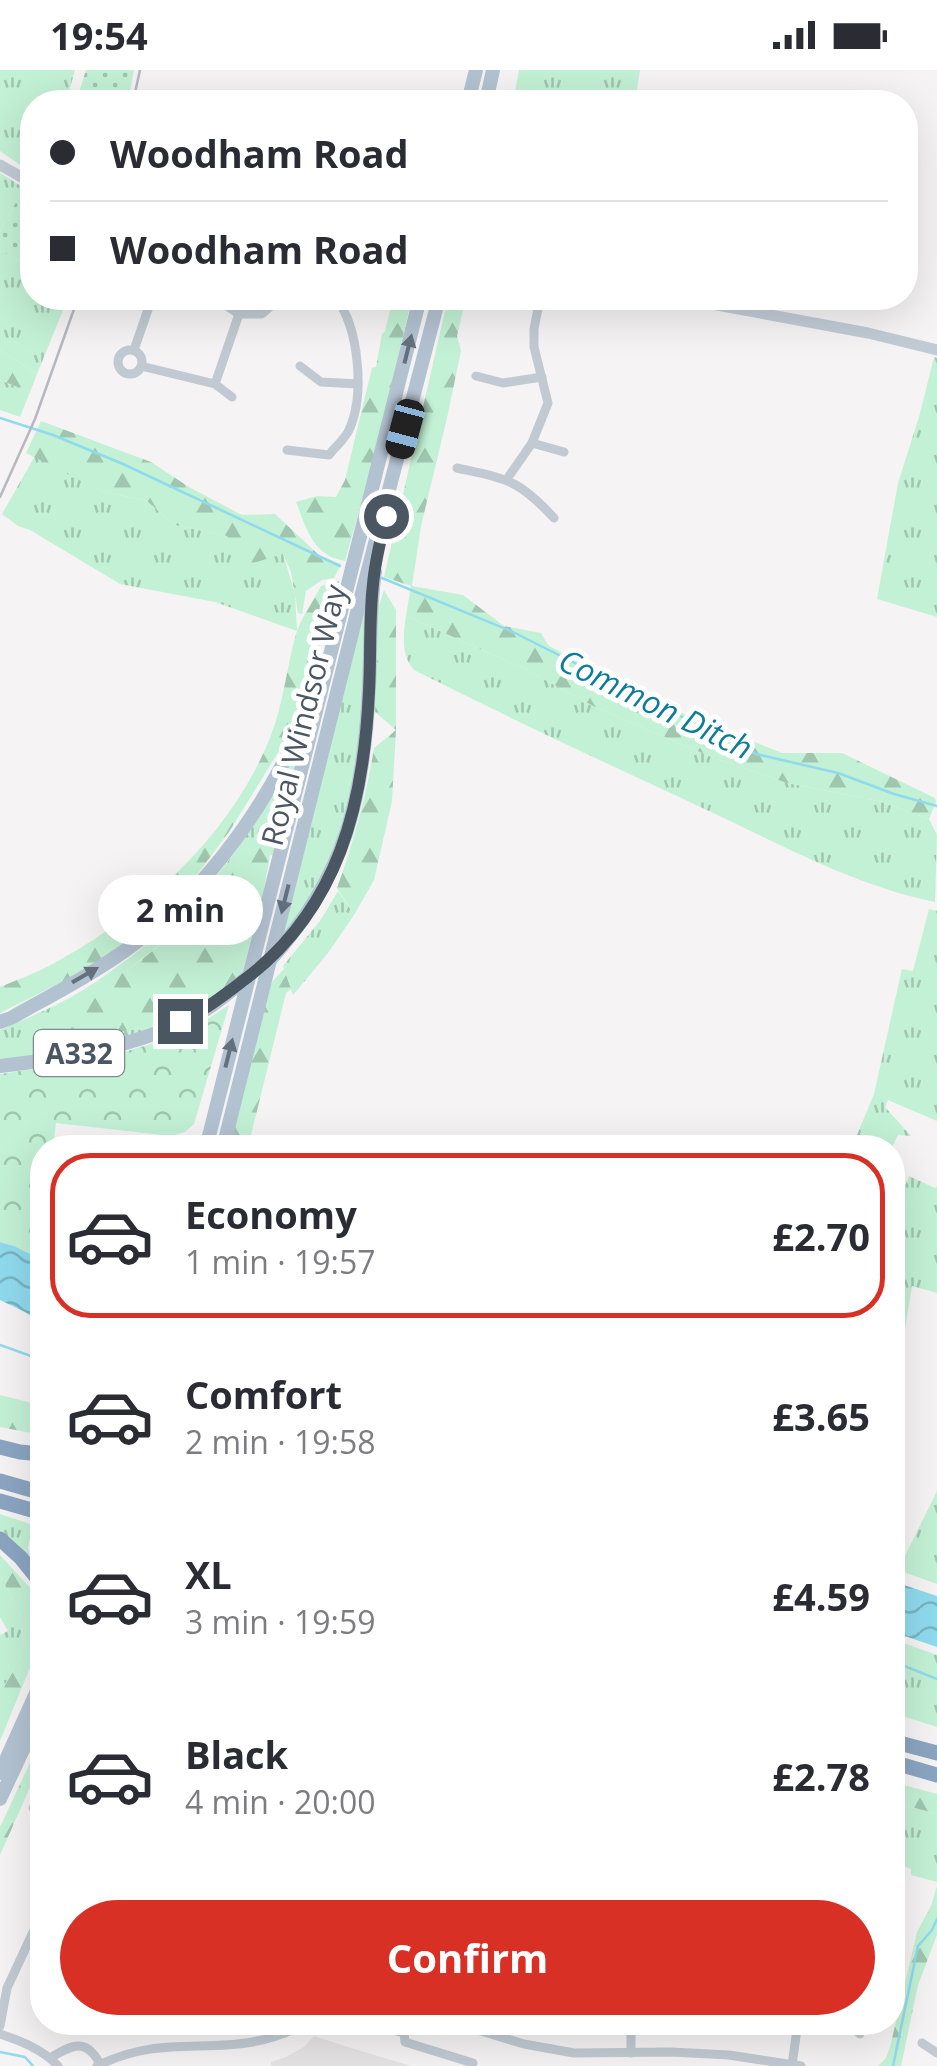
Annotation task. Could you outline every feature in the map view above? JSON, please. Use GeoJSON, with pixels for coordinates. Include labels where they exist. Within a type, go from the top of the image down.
{"type":"FeatureCollection","features":[{"type":"Feature","properties":{"kind":"highway"},"geometry":{"type":"LineString","coordinates":[[0,1447],[30,1453]]}},
{"type":"Feature","properties":{"kind":"highway"},"geometry":{"type":"LineString","coordinates":[[0,1481],[30,1489]]}},
{"type":"Feature","properties":{"kind":"highway"},"geometry":{"type":"LineString","coordinates":[[0,1501],[30,1511]]}},
{"type":"Feature","properties":{"kind":"highway"},"geometry":{"type":"LineString","coordinates":[[0,1539],[30,1567]]}},
{"type":"Feature","properties":{"kind":"highway"},"geometry":{"type":"LineString","coordinates":[[905,1742],[930,1751]]}},
{"type":"Feature","properties":{"kind":"highway"},"geometry":{"type":"LineString","coordinates":[[905,1765],[937,1775]]}},
{"type":"Feature","properties":{"kind":"main road","name":"Royal Windsor Way"},"geometry":{"type":"LineString","coordinates":[[226,1135],[359,601],[357,545],[417,310]]}},
{"type":"Feature","properties":{"kind":"main road","name":"A332"},"geometry":{"type":"LineString","coordinates":[[0,1066],[105,1048],[204,1011],[270,961],[318,900],[352,820],[361,780],[369,691],[359,601],[377,550],[436,310]]}},
{"type":"Feature","properties":{"kind":"main road"},"geometry":{"type":"LineString","coordinates":[[744,310],[937,350]]}},
{"type":"Feature","properties":{"kind":"main road","name":"Royal Windsor Way"},"geometry":{"type":"LineString","coordinates":[[209,1135],[336,638],[359,601]]}},
{"type":"Feature","properties":{"kind":"main road","name":"A332"},"geometry":{"type":"LineString","coordinates":[[0,1022],[98,968],[147,934],[189,895],[222,857],[282,766],[336,638]]}},
{"type":"Feature","properties":{"kind":"main road"},"geometry":{"type":"LineString","coordinates":[[0,1774],[30,1707]]}},
{"type":"Feature","properties":{"kind":"main road"},"geometry":{"type":"LineString","coordinates":[[0,1799],[30,1735]]}},
{"type":"Feature","properties":{"kind":"street"},"geometry":{"type":"LineString","coordinates":[[134,350],[148,310]]}},
{"type":"Feature","properties":{"kind":"street"},"geometry":{"type":"LineString","coordinates":[[234,310],[240,314],[262,314],[266,310]]}},
{"type":"Feature","properties":{"kind":"street"},"geometry":{"type":"LineString","coordinates":[[287,450],[329,455],[348,432],[359,396],[351,331],[341,310]]}},
{"type":"Feature","properties":{"kind":"street"},"geometry":{"type":"LineString","coordinates":[[507,478],[532,443],[548,403],[534,347],[538,310]]}},
{"type":"Feature","properties":{"kind":"street"},"geometry":{"type":"LineString","coordinates":[[215,384],[240,314]]}},
{"type":"Feature","properties":{"kind":"street"},"geometry":{"type":"LineString","coordinates":[[134,350],[120,354],[119,368],[131,374],[141,366]]}},
{"type":"Feature","properties":{"kind":"street"},"geometry":{"type":"LineString","coordinates":[[134,350],[141,358],[141,366]]}},
{"type":"Feature","properties":{"kind":"street"},"geometry":{"type":"LineString","coordinates":[[141,366],[215,384],[232,397]]}},
{"type":"Feature","properties":{"kind":"street"},"geometry":{"type":"LineString","coordinates":[[300,366],[321,382],[358,384]]}},
{"type":"Feature","properties":{"kind":"street"},"geometry":{"type":"LineString","coordinates":[[476,376],[502,383],[542,377]]}},
{"type":"Feature","properties":{"kind":"street"},"geometry":{"type":"LineString","coordinates":[[532,443],[564,452]]}},
{"type":"Feature","properties":{"kind":"street"},"geometry":{"type":"LineString","coordinates":[[457,468],[507,478],[532,494],[554,518]]}},
{"type":"Feature","properties":{"kind":"street"},"geometry":{"type":"LineString","coordinates":[[30,1939],[7,1988],[0,2030],[54,2062],[71,2046],[87,2047],[99,2065],[129,2054],[157,2052],[192,2058]]}},
{"type":"Feature","properties":{"kind":"street"},"geometry":{"type":"LineString","coordinates":[[276,2047],[295,2035]]}},
{"type":"Feature","properties":{"kind":"street"},"geometry":{"type":"LineString","coordinates":[[406,2035],[405,2042],[473,2063]]}},
{"type":"Feature","properties":{"kind":"street"},"geometry":{"type":"LineString","coordinates":[[498,2035],[574,2053],[670,2052],[796,2065],[797,2035]]}},
{"type":"Feature","properties":{"kind":"street"},"geometry":{"type":"LineString","coordinates":[[631,2035],[631,2053]]}},
{"type":"Feature","properties":{"kind":"street"},"geometry":{"type":"LineString","coordinates":[[922,2043],[937,2053]]}},
{"type":"Feature","properties":{"kind":"street"},"geometry":{"type":"LineString","coordinates":[[157,2052],[157,2064]]}},
{"type":"Feature","properties":{"kind":"shaded area"},"geometry":{"type":"Polygon","coordinates":[[[314,2036],[411,2066],[271,2066],[271,2062],[304,2047],[314,2036]]]}},
{"type":"Feature","properties":{"kind":"green space"},"geometry":{"type":"Polygon","coordinates":[[[0,70],[75,70],[69,90],[20,90],[20,164],[0,151],[0,70]]]}},
{"type":"Feature","properties":{"kind":"green space"},"geometry":{"type":"Polygon","coordinates":[[[86,70],[134,70],[130,90],[80,90],[86,70]]]}},
{"type":"Feature","properties":{"kind":"green space"},"geometry":{"type":"Polygon","coordinates":[[[519,70],[640,70],[637,90],[515,90],[519,70]]]}},
{"type":"Feature","properties":{"kind":"green space"},"geometry":{"type":"Polygon","coordinates":[[[0,173],[20,186],[20,195],[0,231],[0,173]]]}},
{"type":"Feature","properties":{"kind":"green space"},"geometry":{"type":"Polygon","coordinates":[[[20,195],[20,261],[0,250],[0,231],[20,195]]]}},
{"type":"Feature","properties":{"kind":"green space"},"geometry":{"type":"Polygon","coordinates":[[[0,250],[20,261],[20,310],[63,310],[37,374],[0,350],[0,250]]]}},
{"type":"Feature","properties":{"kind":"green space"},"geometry":{"type":"Polygon","coordinates":[[[390,310],[409,310],[345,561],[318,547],[296,502],[317,496],[336,497],[345,480],[390,310]]]}},
{"type":"Feature","properties":{"kind":"green space"},"geometry":{"type":"Polygon","coordinates":[[[445,310],[463,310],[457,336],[461,351],[421,526],[412,586],[463,595],[504,626],[541,633],[548,645],[625,690],[782,753],[842,753],[935,798],[929,819],[879,801],[787,783],[709,756],[595,707],[523,668],[406,616],[411,586],[384,577],[445,310]]]}},
{"type":"Feature","properties":{"kind":"green space"},"geometry":{"type":"Polygon","coordinates":[[[0,350],[37,374],[30,392],[0,380],[0,350]]]}},
{"type":"Feature","properties":{"kind":"green space"},"geometry":{"type":"Polygon","coordinates":[[[934,357],[937,617],[877,599],[898,483],[934,357]]]}},
{"type":"Feature","properties":{"kind":"green space"},"geometry":{"type":"Polygon","coordinates":[[[0,380],[30,392],[20,417],[0,410],[0,380]]]}},
{"type":"Feature","properties":{"kind":"green space"},"geometry":{"type":"Polygon","coordinates":[[[41,421],[151,462],[242,515],[275,514],[320,556],[341,564],[334,578],[322,580],[306,591],[302,614],[298,613],[291,572],[283,554],[247,565],[227,536],[175,525],[147,501],[101,491],[26,453],[41,421]]]}},
{"type":"Feature","properties":{"kind":"green space"},"geometry":{"type":"Polygon","coordinates":[[[35,456],[101,491],[147,501],[175,525],[283,554],[295,594],[297,631],[215,602],[120,584],[18,526],[2,514],[35,456]]]}},
{"type":"Feature","properties":{"kind":"green space"},"geometry":{"type":"Polygon","coordinates":[[[339,581],[310,678],[285,741],[229,832],[177,901],[92,967],[0,1013],[0,987],[49,966],[117,923],[149,898],[207,840],[253,774],[270,738],[304,616],[321,586],[339,581]]]}},
{"type":"Feature","properties":{"kind":"green space"},"geometry":{"type":"Polygon","coordinates":[[[384,590],[396,610],[396,730],[375,712],[378,609],[384,590]]]}},
{"type":"Feature","properties":{"kind":"green space"},"geometry":{"type":"Polygon","coordinates":[[[363,610],[366,644],[361,762],[331,872],[282,943],[286,912],[363,610]]]}},
{"type":"Feature","properties":{"kind":"green space"},"geometry":{"type":"Polygon","coordinates":[[[406,616],[523,668],[595,707],[709,756],[787,783],[879,801],[929,819],[937,835],[935,902],[876,886],[819,863],[414,670],[405,651],[406,616]]]}},
{"type":"Feature","properties":{"kind":"green space"},"geometry":{"type":"Polygon","coordinates":[[[309,726],[275,855],[270,855],[258,833],[193,912],[121,975],[85,1043],[95,1036],[172,1023],[102,1046],[0,1061],[0,1030],[63,1001],[106,975],[171,923],[211,883],[262,812],[309,726]]]}},
{"type":"Feature","properties":{"kind":"green space"},"geometry":{"type":"Polygon","coordinates":[[[396,730],[392,801],[374,880],[354,915],[337,888],[359,819],[374,748],[396,730]]]}},
{"type":"Feature","properties":{"kind":"green space"},"geometry":{"type":"Polygon","coordinates":[[[259,832],[270,855],[243,976],[200,1009],[172,1023],[95,1036],[78,1043],[70,1005],[124,972],[170,936],[210,894],[259,832]]]}},
{"type":"Feature","properties":{"kind":"green space"},"geometry":{"type":"Polygon","coordinates":[[[338,891],[354,915],[293,995],[283,966],[320,921],[338,891]]]}},
{"type":"Feature","properties":{"kind":"green space"},"geometry":{"type":"Polygon","coordinates":[[[929,909],[937,911],[937,1121],[888,1100],[885,1107],[911,1136],[857,1135],[874,1094],[902,969],[913,971],[929,909]]]}},
{"type":"Feature","properties":{"kind":"green space"},"geometry":{"type":"Polygon","coordinates":[[[284,969],[291,989],[286,993],[251,1135],[232,1135],[271,983],[284,969]]]}},
{"type":"Feature","properties":{"kind":"green space"},"geometry":{"type":"Polygon","coordinates":[[[229,1005],[194,1124],[185,1132],[162,1135],[56,1123],[54,1135],[30,1135],[30,1254],[0,1242],[0,1074],[101,1059],[184,1034],[229,1005]]]}},
{"type":"Feature","properties":{"kind":"green space"},"geometry":{"type":"Polygon","coordinates":[[[909,1176],[937,1186],[937,1293],[912,1286],[905,1329],[905,1186],[909,1176]]]}},
{"type":"Feature","properties":{"kind":"green space"},"geometry":{"type":"Polygon","coordinates":[[[0,1395],[30,1402],[30,1433],[0,1427],[0,1395]]]}},
{"type":"Feature","properties":{"kind":"green space"},"geometry":{"type":"Polygon","coordinates":[[[937,1491],[937,1584],[905,1573],[905,1556],[937,1491]]]}},
{"type":"Feature","properties":{"kind":"green space"},"geometry":{"type":"Polygon","coordinates":[[[0,1514],[30,1524],[30,1559],[0,1533],[0,1514]]]}},
{"type":"Feature","properties":{"kind":"green space"},"geometry":{"type":"Polygon","coordinates":[[[0,1555],[30,1588],[30,1667],[0,1741],[0,1694],[22,1653],[23,1621],[0,1573],[0,1555]]]}},
{"type":"Feature","properties":{"kind":"green space"},"geometry":{"type":"Polygon","coordinates":[[[0,1573],[23,1621],[22,1653],[0,1694],[0,1635],[8,1631],[0,1617],[0,1573]]]}},
{"type":"Feature","properties":{"kind":"green space"},"geometry":{"type":"Polygon","coordinates":[[[905,1644],[937,1655],[937,1727],[905,1717],[905,1644]]]}},
{"type":"Feature","properties":{"kind":"green space"},"geometry":{"type":"Polygon","coordinates":[[[30,1763],[30,1787],[0,1855],[0,1827],[30,1763]]]}},
{"type":"Feature","properties":{"kind":"green space"},"geometry":{"type":"Polygon","coordinates":[[[905,1785],[937,1794],[937,1814],[905,1805],[905,1785]]]}},
{"type":"Feature","properties":{"kind":"green space"},"geometry":{"type":"Polygon","coordinates":[[[905,1805],[937,1814],[937,1882],[911,1875],[911,1869],[905,1867],[905,1805]]]}},
{"type":"Feature","properties":{"kind":"green space"},"geometry":{"type":"Polygon","coordinates":[[[937,1886],[937,1935],[918,1985],[901,2066],[878,2066],[886,2058],[893,2035],[905,2035],[905,1983],[917,1932],[937,1886]]]}},
{"type":"Feature","properties":{"kind":"water"},"geometry":{"type":"Polygon","coordinates":[[[0,1242],[30,1254],[30,1316],[0,1300],[0,1242]]]}},
{"type":"Feature","properties":{"kind":"water"},"geometry":{"type":"Polygon","coordinates":[[[905,1585],[937,1596],[937,1647],[905,1636],[905,1585]]]}},
{"type":"Feature","properties":{"kind":"waterway","name":"Common Ditch"},"geometry":{"type":"LineString","coordinates":[[0,418],[123,464],[340,566]]}},
{"type":"Feature","properties":{"kind":"waterway","name":"Common Ditch"},"geometry":{"type":"LineString","coordinates":[[382,578],[513,632],[756,754],[838,773],[937,806]]}},
{"type":"Feature","properties":{"kind":"waterway"},"geometry":{"type":"LineString","coordinates":[[0,1345],[30,1356]]}},
{"type":"Feature","properties":{"kind":"waterway"},"geometry":{"type":"LineString","coordinates":[[905,1666],[937,1679]]}},
{"type":"Feature","properties":{"kind":"waterway"},"geometry":{"type":"LineString","coordinates":[[905,2008],[918,1946],[937,1919]]}},
{"type":"Feature","properties":{"kind":"waterway"},"geometry":{"type":"LineString","coordinates":[[893,2066],[899,2035]]}},
{"type":"Feature","properties":{"kind":"waterway"},"geometry":{"type":"LineString","coordinates":[[0,2052],[25,2057],[33,2066]]}},
{"type":"Feature","properties":{"kind":"railway"},"geometry":{"type":"LineString","coordinates":[[136,90],[140,70]]}},
{"type":"Feature","properties":{"kind":"railway"},"geometry":{"type":"LineString","coordinates":[[0,497],[35,419],[74,310]]}},
{"type":"Feature","properties":{"kind":"route"},"geometry":{"type":"LineString","coordinates":[[180,1021],[204,1011],[270,961],[318,900],[338,859],[361,780],[373,584],[386,516]]}}]}
